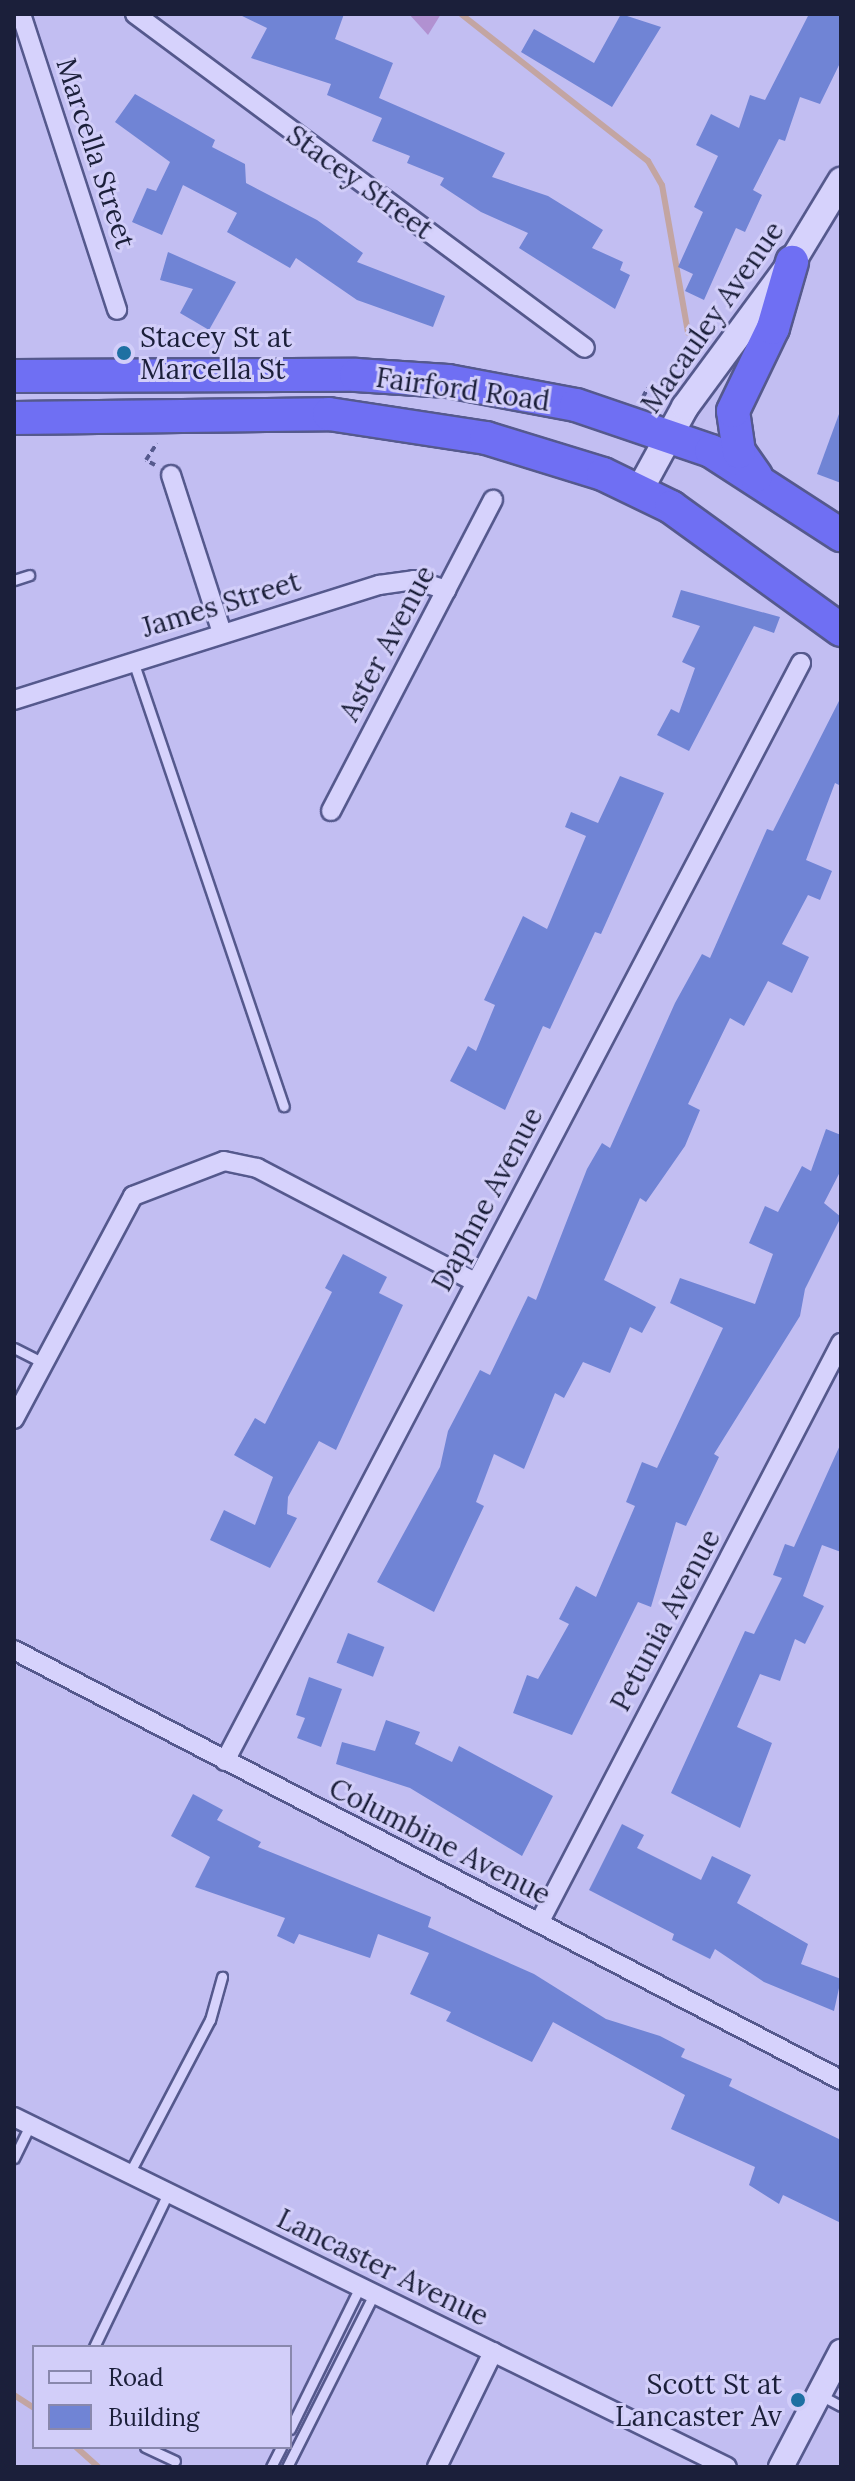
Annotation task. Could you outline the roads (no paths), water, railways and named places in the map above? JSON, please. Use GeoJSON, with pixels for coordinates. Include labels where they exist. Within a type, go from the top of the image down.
{"type":"FeatureCollection","features":[{"type":"Feature","properties":{"kind":"highway"},"geometry":{"type":"LineString","coordinates":[[758,478],[739,452],[733,411],[773,328],[792,262]]}},
{"type":"Feature","properties":{"kind":"highway","name":"Fairford Road"},"geometry":{"type":"LineString","coordinates":[[14,376],[448,381],[576,405],[667,436]]}},
{"type":"Feature","properties":{"kind":"highway","name":"Fairford Road"},"geometry":{"type":"LineString","coordinates":[[14,418],[228,413],[393,420],[540,453],[639,491]]}},
{"type":"Feature","properties":{"kind":"highway"},"geometry":{"type":"LineString","coordinates":[[667,436],[758,478],[841,535]]}},
{"type":"Feature","properties":{"kind":"highway"},"geometry":{"type":"LineString","coordinates":[[639,491],[693,520],[841,630]]}},
{"type":"Feature","properties":{"kind":"main road","name":"Macauley Avenue"},"geometry":{"type":"LineString","coordinates":[[639,491],[667,436],[792,262],[841,181]]}},
{"type":"Feature","properties":{"kind":"street","name":"Marcella Street"},"geometry":{"type":"LineString","coordinates":[[21,14],[117,310]]}},
{"type":"Feature","properties":{"kind":"street","name":"Stacey Street"},"geometry":{"type":"LineString","coordinates":[[135,14],[585,348]]}},
{"type":"Feature","properties":{"kind":"street"},"geometry":{"type":"LineString","coordinates":[[171,475],[222,633]]}},
{"type":"Feature","properties":{"kind":"street","name":"Aster Avenue"},"geometry":{"type":"LineString","coordinates":[[331,811],[493,500]]}},
{"type":"Feature","properties":{"kind":"street","name":"James Street"},"geometry":{"type":"LineString","coordinates":[[14,700],[222,633],[402,580],[446,590]]}},
{"type":"Feature","properties":{"kind":"street","name":"Daphne Avenue"},"geometry":{"type":"LineString","coordinates":[[225,1761],[801,663]]}},
{"type":"Feature","properties":{"kind":"street"},"geometry":{"type":"LineString","coordinates":[[14,1419],[133,1196],[224,1161],[257,1168],[475,1282]]}},
{"type":"Feature","properties":{"kind":"street","name":"Petunia Avenue"},"geometry":{"type":"LineString","coordinates":[[539,1923],[841,1343]]}},
{"type":"Feature","properties":{"kind":"street","name":"Columbine Avenue"},"geometry":{"type":"LineString","coordinates":[[14,1650],[841,2080]]}},
{"type":"Feature","properties":{"kind":"street","name":"Lancaster Avenue"},"geometry":{"type":"LineString","coordinates":[[22,2121],[727,2467]]}},
{"type":"Feature","properties":{"kind":"street"},"geometry":{"type":"LineString","coordinates":[[437,2467],[493,2352]]}},
{"type":"Feature","properties":{"kind":"street"},"geometry":{"type":"LineString","coordinates":[[781,2467],[841,2352]]}},
{"type":"Feature","properties":{"kind":"lane"},"geometry":{"type":"LineString","coordinates":[[14,580],[29,575]]}},
{"type":"Feature","properties":{"kind":"lane"},"geometry":{"type":"LineString","coordinates":[[133,661],[284,1106]]}},
{"type":"Feature","properties":{"kind":"lane"},"geometry":{"type":"LineString","coordinates":[[14,1348],[42,1362]]}},
{"type":"Feature","properties":{"kind":"lane"},"geometry":{"type":"LineString","coordinates":[[129,2174],[210,2020],[222,1977]]}},
{"type":"Feature","properties":{"kind":"lane"},"geometry":{"type":"LineString","coordinates":[[14,2158],[22,2121]]}},
{"type":"Feature","properties":{"kind":"lane"},"geometry":{"type":"LineString","coordinates":[[95,2345],[168,2193]]}},
{"type":"Feature","properties":{"kind":"lane"},"geometry":{"type":"LineString","coordinates":[[292,2425],[367,2290]]}},
{"type":"Feature","properties":{"kind":"lane"},"geometry":{"type":"LineString","coordinates":[[287,2467],[367,2290]]}},
{"type":"Feature","properties":{"kind":"lane"},"geometry":{"type":"LineString","coordinates":[[819,2394],[841,2406]]}},
{"type":"Feature","properties":{"kind":"lane"},"geometry":{"type":"LineString","coordinates":[[149,2449],[175,2461]]}},
{"type":"Feature","properties":{"kind":"lane"},"geometry":{"type":"LineString","coordinates":[[271,2467],[280,2449]]}},
{"type":"Feature","properties":{"kind":"waterway"},"geometry":{"type":"LineString","coordinates":[[461,14],[648,161],[662,185],[688,333]]}},
{"type":"Feature","properties":{"kind":"waterway"},"geometry":{"type":"LineString","coordinates":[[14,2395],[32,2407]]}},
{"type":"Feature","properties":{"kind":"waterway"},"geometry":{"type":"LineString","coordinates":[[78,2449],[98,2467]]}},
{"type":"Feature","properties":{"kind":"place","name":"Stacey St at Marcella St"},"geometry":{"type":"Point","coordinates":[124,353]}},
{"type":"Feature","properties":{"kind":"place","name":"Scott St at Lancaster Av"},"geometry":{"type":"Point","coordinates":[798,2400]}}]}
